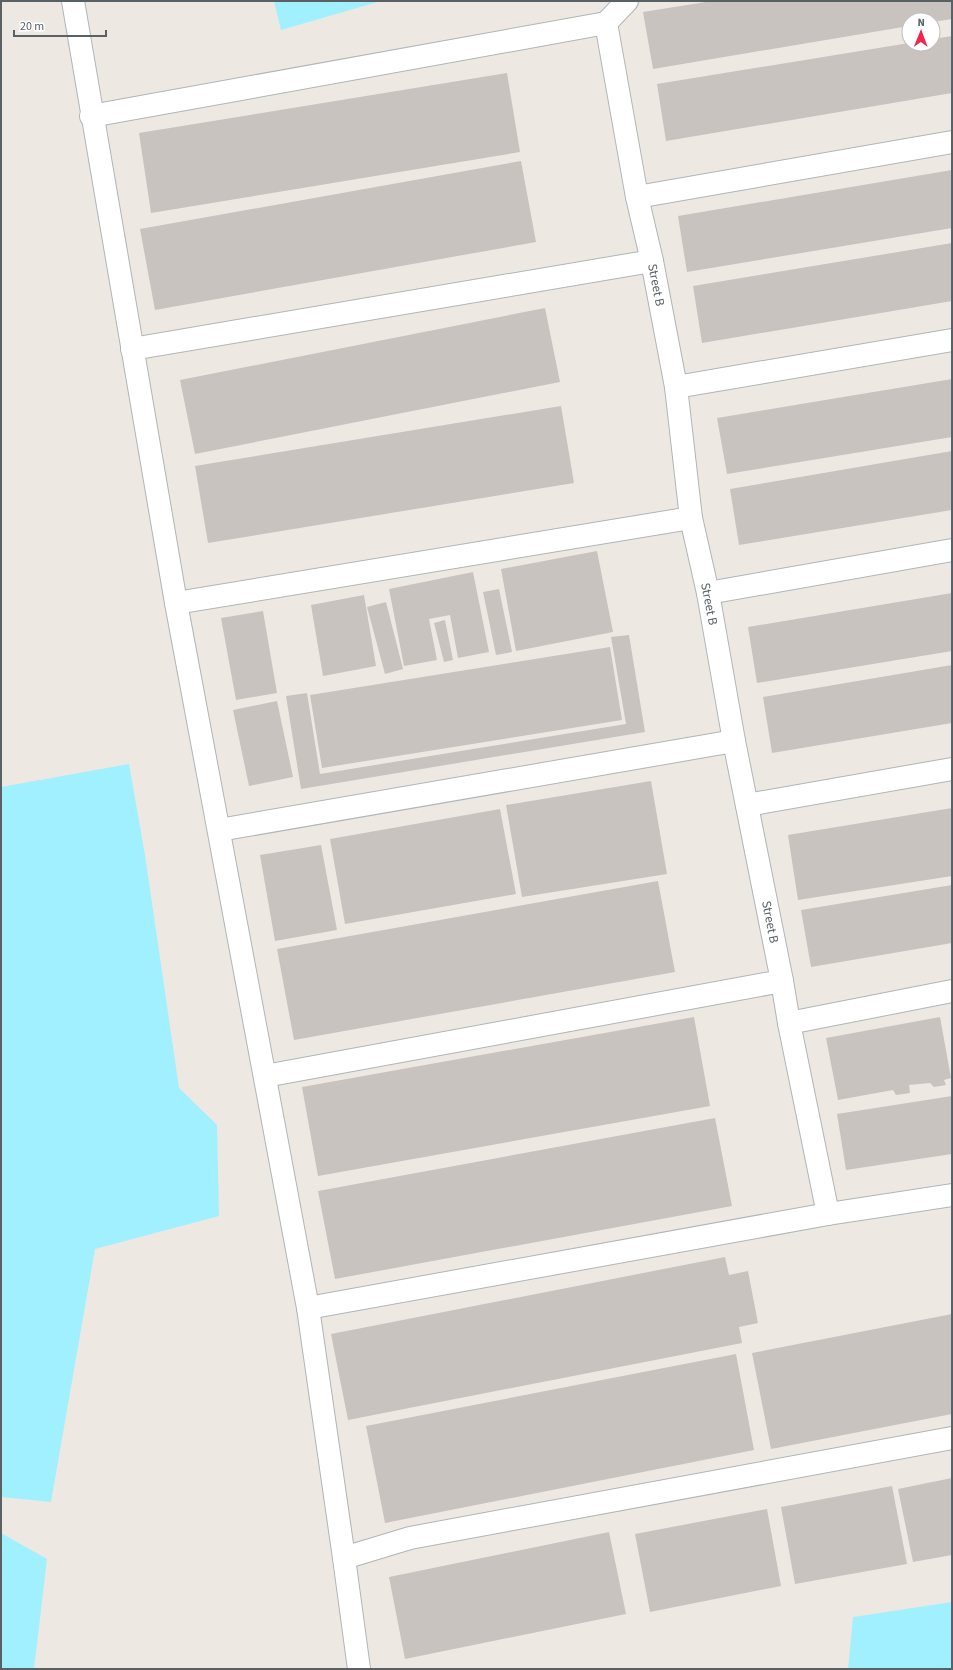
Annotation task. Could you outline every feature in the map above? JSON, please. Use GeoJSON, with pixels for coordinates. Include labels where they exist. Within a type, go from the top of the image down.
{"type":"FeatureCollection","features":[{"type":"Feature","properties":{"kind":"street"},"geometry":{"type":"LineString","coordinates":[[73,1],[91,116],[176,603],[308,1308],[359,1669]]}},
{"type":"Feature","properties":{"kind":"street"},"geometry":{"type":"LineString","coordinates":[[91,116],[606,23],[627,1]]}},
{"type":"Feature","properties":{"kind":"street","name":"Street B"},"geometry":{"type":"LineString","coordinates":[[606,23],[637,197],[652,261],[676,387],[691,518],[708,593],[734,741],[782,981],[788,1023],[828,1214]]}},
{"type":"Feature","properties":{"kind":"street"},"geometry":{"type":"LineString","coordinates":[[637,197],[952,142]]}},
{"type":"Feature","properties":{"kind":"street"},"geometry":{"type":"LineString","coordinates":[[132,349],[652,261]]}},
{"type":"Feature","properties":{"kind":"street"},"geometry":{"type":"LineString","coordinates":[[676,387],[952,340]]}},
{"type":"Feature","properties":{"kind":"street"},"geometry":{"type":"LineString","coordinates":[[176,603],[691,518]]}},
{"type":"Feature","properties":{"kind":"street"},"geometry":{"type":"LineString","coordinates":[[708,593],[952,550]]}},
{"type":"Feature","properties":{"kind":"street"},"geometry":{"type":"LineString","coordinates":[[219,830],[734,741]]}},
{"type":"Feature","properties":{"kind":"street"},"geometry":{"type":"LineString","coordinates":[[747,805],[952,769]]}},
{"type":"Feature","properties":{"kind":"street"},"geometry":{"type":"LineString","coordinates":[[265,1076],[782,981]]}},
{"type":"Feature","properties":{"kind":"street"},"geometry":{"type":"LineString","coordinates":[[788,1023],[952,991]]}},
{"type":"Feature","properties":{"kind":"street"},"geometry":{"type":"LineString","coordinates":[[308,1308],[828,1214],[952,1195]]}},
{"type":"Feature","properties":{"kind":"street"},"geometry":{"type":"LineString","coordinates":[[344,1558],[410,1538],[952,1438]]}},
{"type":"Feature","properties":{"kind":"water"},"geometry":{"type":"Polygon","coordinates":[[[274,1],[381,1],[281,30],[274,1]]]}},
{"type":"Feature","properties":{"kind":"water"},"geometry":{"type":"Polygon","coordinates":[[[129,764],[145,855],[179,1088],[217,1125],[219,1216],[95,1249],[51,1502],[1,1497],[1,787],[129,764]]]}},
{"type":"Feature","properties":{"kind":"water"},"geometry":{"type":"Polygon","coordinates":[[[1,1533],[47,1559],[34,1669],[1,1669],[1,1533]]]}},
{"type":"Feature","properties":{"kind":"water"},"geometry":{"type":"Polygon","coordinates":[[[952,1602],[952,1669],[848,1669],[853,1617],[952,1602]]]}},
{"type":"Feature","properties":{"kind":"building"},"geometry":{"type":"Polygon","coordinates":[[[712,1],[952,1],[952,19],[941,21],[941,12],[901,12],[901,27],[653,69],[643,12],[712,1]]]}},
{"type":"Feature","properties":{"kind":"building"},"geometry":{"type":"Polygon","coordinates":[[[952,36],[952,93],[666,141],[657,84],[901,44],[901,52],[941,52],[941,38],[952,36]]]}},
{"type":"Feature","properties":{"kind":"building"},"geometry":{"type":"Polygon","coordinates":[[[507,73],[520,152],[151,213],[139,133],[507,73]]]}},
{"type":"Feature","properties":{"kind":"building"},"geometry":{"type":"Polygon","coordinates":[[[521,161],[536,242],[155,310],[140,229],[521,161]]]}},
{"type":"Feature","properties":{"kind":"building"},"geometry":{"type":"Polygon","coordinates":[[[952,170],[952,228],[687,272],[678,216],[952,170]]]}},
{"type":"Feature","properties":{"kind":"building"},"geometry":{"type":"Polygon","coordinates":[[[952,243],[952,301],[702,343],[693,286],[952,243]]]}},
{"type":"Feature","properties":{"kind":"building"},"geometry":{"type":"Polygon","coordinates":[[[545,308],[560,382],[195,454],[180,380],[545,308]]]}},
{"type":"Feature","properties":{"kind":"building"},"geometry":{"type":"Polygon","coordinates":[[[952,379],[952,437],[727,474],[717,418],[952,379]]]}},
{"type":"Feature","properties":{"kind":"building"},"geometry":{"type":"Polygon","coordinates":[[[561,406],[574,483],[208,543],[195,466],[561,406]]]}},
{"type":"Feature","properties":{"kind":"building"},"geometry":{"type":"Polygon","coordinates":[[[952,451],[952,510],[739,545],[730,489],[952,451]]]}},
{"type":"Feature","properties":{"kind":"building"},"geometry":{"type":"Polygon","coordinates":[[[597,551],[613,632],[516,651],[501,569],[597,551]]]}},
{"type":"Feature","properties":{"kind":"building"},"geometry":{"type":"Polygon","coordinates":[[[473,572],[489,652],[458,658],[450,615],[429,619],[437,660],[404,666],[389,589],[473,572]]]}},
{"type":"Feature","properties":{"kind":"building"},"geometry":{"type":"Polygon","coordinates":[[[499,589],[512,652],[496,655],[483,592],[499,589]]]}},
{"type":"Feature","properties":{"kind":"building"},"geometry":{"type":"Polygon","coordinates":[[[952,593],[952,651],[757,683],[748,627],[952,593]]]}},
{"type":"Feature","properties":{"kind":"building"},"geometry":{"type":"Polygon","coordinates":[[[364,595],[376,666],[323,676],[311,605],[364,595]]]}},
{"type":"Feature","properties":{"kind":"building"},"geometry":{"type":"Polygon","coordinates":[[[386,602],[403,669],[385,674],[367,607],[386,602]]]}},
{"type":"Feature","properties":{"kind":"building"},"geometry":{"type":"Polygon","coordinates":[[[263,611],[277,693],[236,700],[221,618],[263,611]]]}},
{"type":"Feature","properties":{"kind":"building"},"geometry":{"type":"Polygon","coordinates":[[[445,620],[453,660],[444,662],[434,623],[445,620]]]}},
{"type":"Feature","properties":{"kind":"building"},"geometry":{"type":"Polygon","coordinates":[[[629,635],[645,732],[301,789],[286,696],[307,693],[320,774],[626,724],[611,637],[629,635]]]}},
{"type":"Feature","properties":{"kind":"building"},"geometry":{"type":"Polygon","coordinates":[[[610,647],[622,720],[322,768],[310,695],[610,647]]]}},
{"type":"Feature","properties":{"kind":"building"},"geometry":{"type":"Polygon","coordinates":[[[952,665],[952,723],[772,753],[763,697],[952,665]]]}},
{"type":"Feature","properties":{"kind":"building"},"geometry":{"type":"Polygon","coordinates":[[[277,701],[293,777],[249,786],[233,710],[277,701]]]}},
{"type":"Feature","properties":{"kind":"building"},"geometry":{"type":"Polygon","coordinates":[[[651,781],[667,874],[522,897],[506,805],[651,781]]]}},
{"type":"Feature","properties":{"kind":"building"},"geometry":{"type":"Polygon","coordinates":[[[952,808],[952,876],[798,900],[788,835],[952,808]]]}},
{"type":"Feature","properties":{"kind":"building"},"geometry":{"type":"Polygon","coordinates":[[[500,809],[516,894],[345,924],[330,839],[500,809]]]}},
{"type":"Feature","properties":{"kind":"building"},"geometry":{"type":"Polygon","coordinates":[[[321,845],[337,930],[275,941],[260,855],[321,845]]]}},
{"type":"Feature","properties":{"kind":"building"},"geometry":{"type":"Polygon","coordinates":[[[658,881],[675,972],[294,1040],[277,949],[658,881]]]}},
{"type":"Feature","properties":{"kind":"building"},"geometry":{"type":"Polygon","coordinates":[[[952,885],[952,943],[811,967],[801,910],[952,885]]]}},
{"type":"Feature","properties":{"kind":"building"},"geometry":{"type":"Polygon","coordinates":[[[694,1017],[710,1106],[318,1176],[302,1087],[694,1017]]]}},
{"type":"Feature","properties":{"kind":"building"},"geometry":{"type":"Polygon","coordinates":[[[940,1017],[951,1078],[944,1080],[946,1085],[934,1087],[930,1083],[909,1085],[910,1093],[896,1095],[893,1090],[838,1100],[826,1038],[940,1017]]]}},
{"type":"Feature","properties":{"kind":"building"},"geometry":{"type":"Polygon","coordinates":[[[952,1096],[952,1154],[846,1170],[837,1114],[952,1096]]]}},
{"type":"Feature","properties":{"kind":"building"},"geometry":{"type":"Polygon","coordinates":[[[715,1118],[732,1206],[335,1279],[318,1191],[715,1118]]]}},
{"type":"Feature","properties":{"kind":"building"},"geometry":{"type":"Polygon","coordinates":[[[725,1257],[729,1275],[748,1271],[758,1323],[739,1327],[742,1343],[348,1420],[331,1334],[725,1257]]]}},
{"type":"Feature","properties":{"kind":"building"},"geometry":{"type":"Polygon","coordinates":[[[952,1314],[952,1414],[771,1449],[752,1353],[952,1314]]]}},
{"type":"Feature","properties":{"kind":"building"},"geometry":{"type":"Polygon","coordinates":[[[736,1354],[754,1450],[385,1523],[366,1426],[736,1354]]]}},
{"type":"Feature","properties":{"kind":"building"},"geometry":{"type":"Polygon","coordinates":[[[952,1478],[952,1555],[913,1562],[898,1489],[952,1478]]]}},
{"type":"Feature","properties":{"kind":"building"},"geometry":{"type":"Polygon","coordinates":[[[892,1486],[907,1564],[795,1584],[781,1507],[892,1486]]]}},
{"type":"Feature","properties":{"kind":"building"},"geometry":{"type":"Polygon","coordinates":[[[767,1509],[781,1586],[650,1612],[635,1534],[767,1509]]]}},
{"type":"Feature","properties":{"kind":"building"},"geometry":{"type":"Polygon","coordinates":[[[609,1532],[626,1614],[405,1659],[389,1577],[609,1532]]]}}]}
